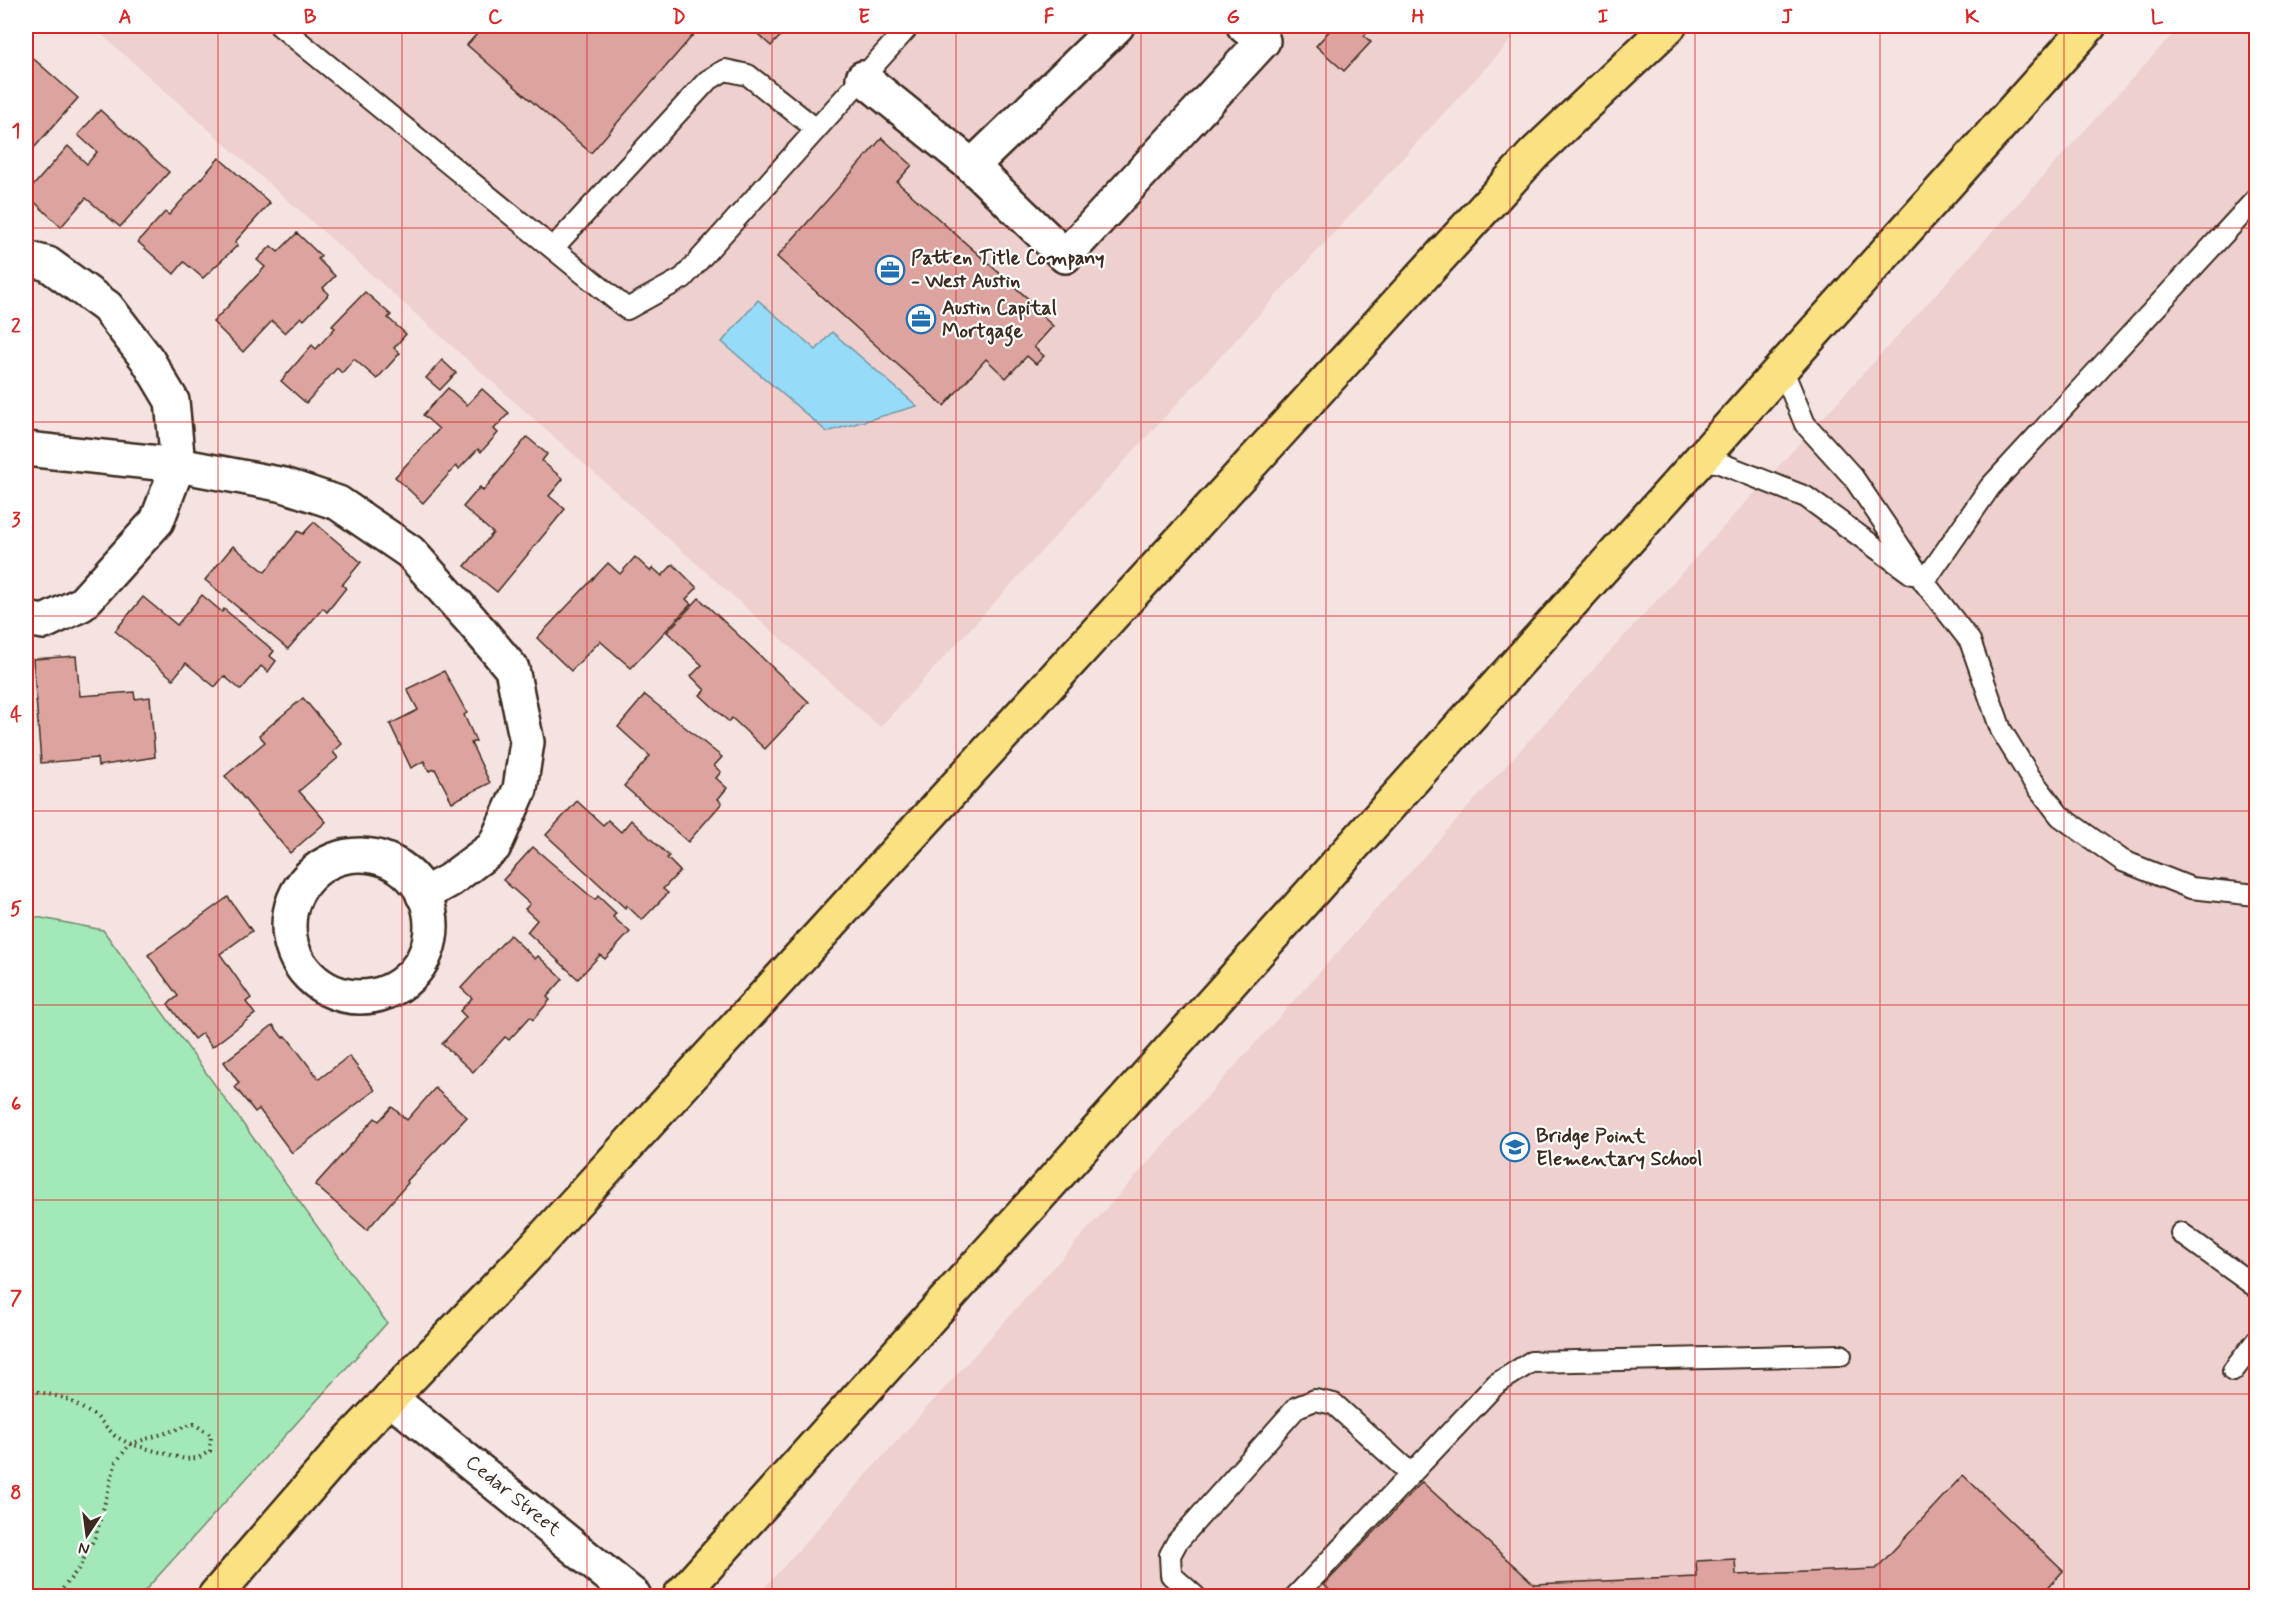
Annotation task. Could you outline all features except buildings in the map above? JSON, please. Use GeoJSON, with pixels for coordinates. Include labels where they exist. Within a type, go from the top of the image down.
{"type":"FeatureCollection","features":[{"type":"Feature","properties":{"kind":"highway"},"geometry":{"type":"LineString","coordinates":[[215,1596],[271,1529],[390,1398],[538,1243],[1534,154],[1669,26]]}},
{"type":"Feature","properties":{"kind":"highway"},"geometry":{"type":"LineString","coordinates":[[680,1596],[2089,26]]}},
{"type":"Feature","properties":{"kind":"street"},"geometry":{"type":"LineString","coordinates":[[972,166],[1118,26]]}},
{"type":"Feature","properties":{"kind":"street"},"geometry":{"type":"LineString","coordinates":[[863,78],[972,166],[1065,256],[1263,41],[1244,26]]}},
{"type":"Feature","properties":{"kind":"street"},"geometry":{"type":"LineString","coordinates":[[26,258],[48,264],[107,306],[147,359],[172,401],[178,465],[157,521],[82,604],[44,622],[26,619]]}},
{"type":"Feature","properties":{"kind":"street"},"geometry":{"type":"LineString","coordinates":[[26,448],[178,465],[284,485],[338,503],[410,552],[512,669],[527,742],[520,789],[494,847],[450,880],[423,895]]}},
{"type":"Feature","properties":{"kind":"street"},"geometry":{"type":"LineString","coordinates":[[355,854],[386,858],[413,877],[423,895],[429,905],[432,938],[420,967],[396,989],[365,998],[333,994],[306,975],[290,947],[288,915],[300,885],[324,863],[355,854]]}},
{"type":"Feature","properties":{"kind":"street","name":"Cedar Street"},"geometry":{"type":"LineString","coordinates":[[390,1398],[633,1596]]}},
{"type":"Feature","properties":{"kind":"lane"},"geometry":{"type":"LineString","coordinates":[[280,26],[627,309],[683,278],[909,26]]}},
{"type":"Feature","properties":{"kind":"lane"},"geometry":{"type":"LineString","coordinates":[[553,248],[707,81],[725,69],[748,75],[816,129]]}},
{"type":"Feature","properties":{"kind":"lane"},"geometry":{"type":"LineString","coordinates":[[1924,582],[1990,488],[2256,199]]}},
{"type":"Feature","properties":{"kind":"lane"},"geometry":{"type":"LineString","coordinates":[[1782,368],[1805,424],[1853,477],[1924,582],[1970,641],[2001,730],[2030,777],[2060,816],[2123,861],[2191,888],[2256,895]]}},
{"type":"Feature","properties":{"kind":"lane"},"geometry":{"type":"LineString","coordinates":[[1698,461],[1717,462],[1806,497],[1924,582]]}},
{"type":"Feature","properties":{"kind":"lane"},"geometry":{"type":"LineString","coordinates":[[2181,1233],[2256,1287]]}},
{"type":"Feature","properties":{"kind":"lane"},"geometry":{"type":"LineString","coordinates":[[2233,1371],[2256,1341]]}},
{"type":"Feature","properties":{"kind":"lane"},"geometry":{"type":"LineString","coordinates":[[1296,1596],[1496,1384],[1531,1362],[1841,1355]]}},
{"type":"Feature","properties":{"kind":"lane"},"geometry":{"type":"LineString","coordinates":[[1195,1596],[1171,1575],[1170,1556],[1177,1542],[1297,1407],[1315,1400],[1334,1404],[1411,1474]]}},
{"type":"Feature","properties":{"kind":"path"},"geometry":{"type":"LineString","coordinates":[[26,1389],[65,1398],[97,1417],[115,1436],[130,1444],[185,1459],[198,1458],[210,1451],[212,1435],[194,1424],[130,1444],[116,1462],[96,1535],[79,1568],[57,1596]]}},
{"type":"Feature","properties":{"kind":"shaded area"},"geometry":{"type":"Polygon","coordinates":[[[92,26],[1524,26],[880,727],[92,26]]]}},
{"type":"Feature","properties":{"kind":"shaded area"},"geometry":{"type":"Polygon","coordinates":[[[2180,26],[2256,26],[2256,1596],[757,1596],[1481,793],[2180,26]]]}},
{"type":"Feature","properties":{"kind":"green space"},"geometry":{"type":"Polygon","coordinates":[[[26,915],[103,930],[387,1323],[140,1596],[26,1596],[26,915]]]}},
{"type":"Feature","properties":{"kind":"water"},"geometry":{"type":"Polygon","coordinates":[[[758,300],[816,350],[832,332],[917,406],[827,432],[722,342],[758,300]]]}},
{"type":"Feature","properties":{"kind":"place","name":"Patten Title Company - West Austin"},"geometry":{"type":"Point","coordinates":[890,270]}},
{"type":"Feature","properties":{"kind":"place","name":"Austin Capital Mortgage"},"geometry":{"type":"Point","coordinates":[921,319]}},
{"type":"Feature","properties":{"kind":"place","name":"Bridge Point Elementary School"},"geometry":{"type":"Point","coordinates":[1515,1147]}}]}
